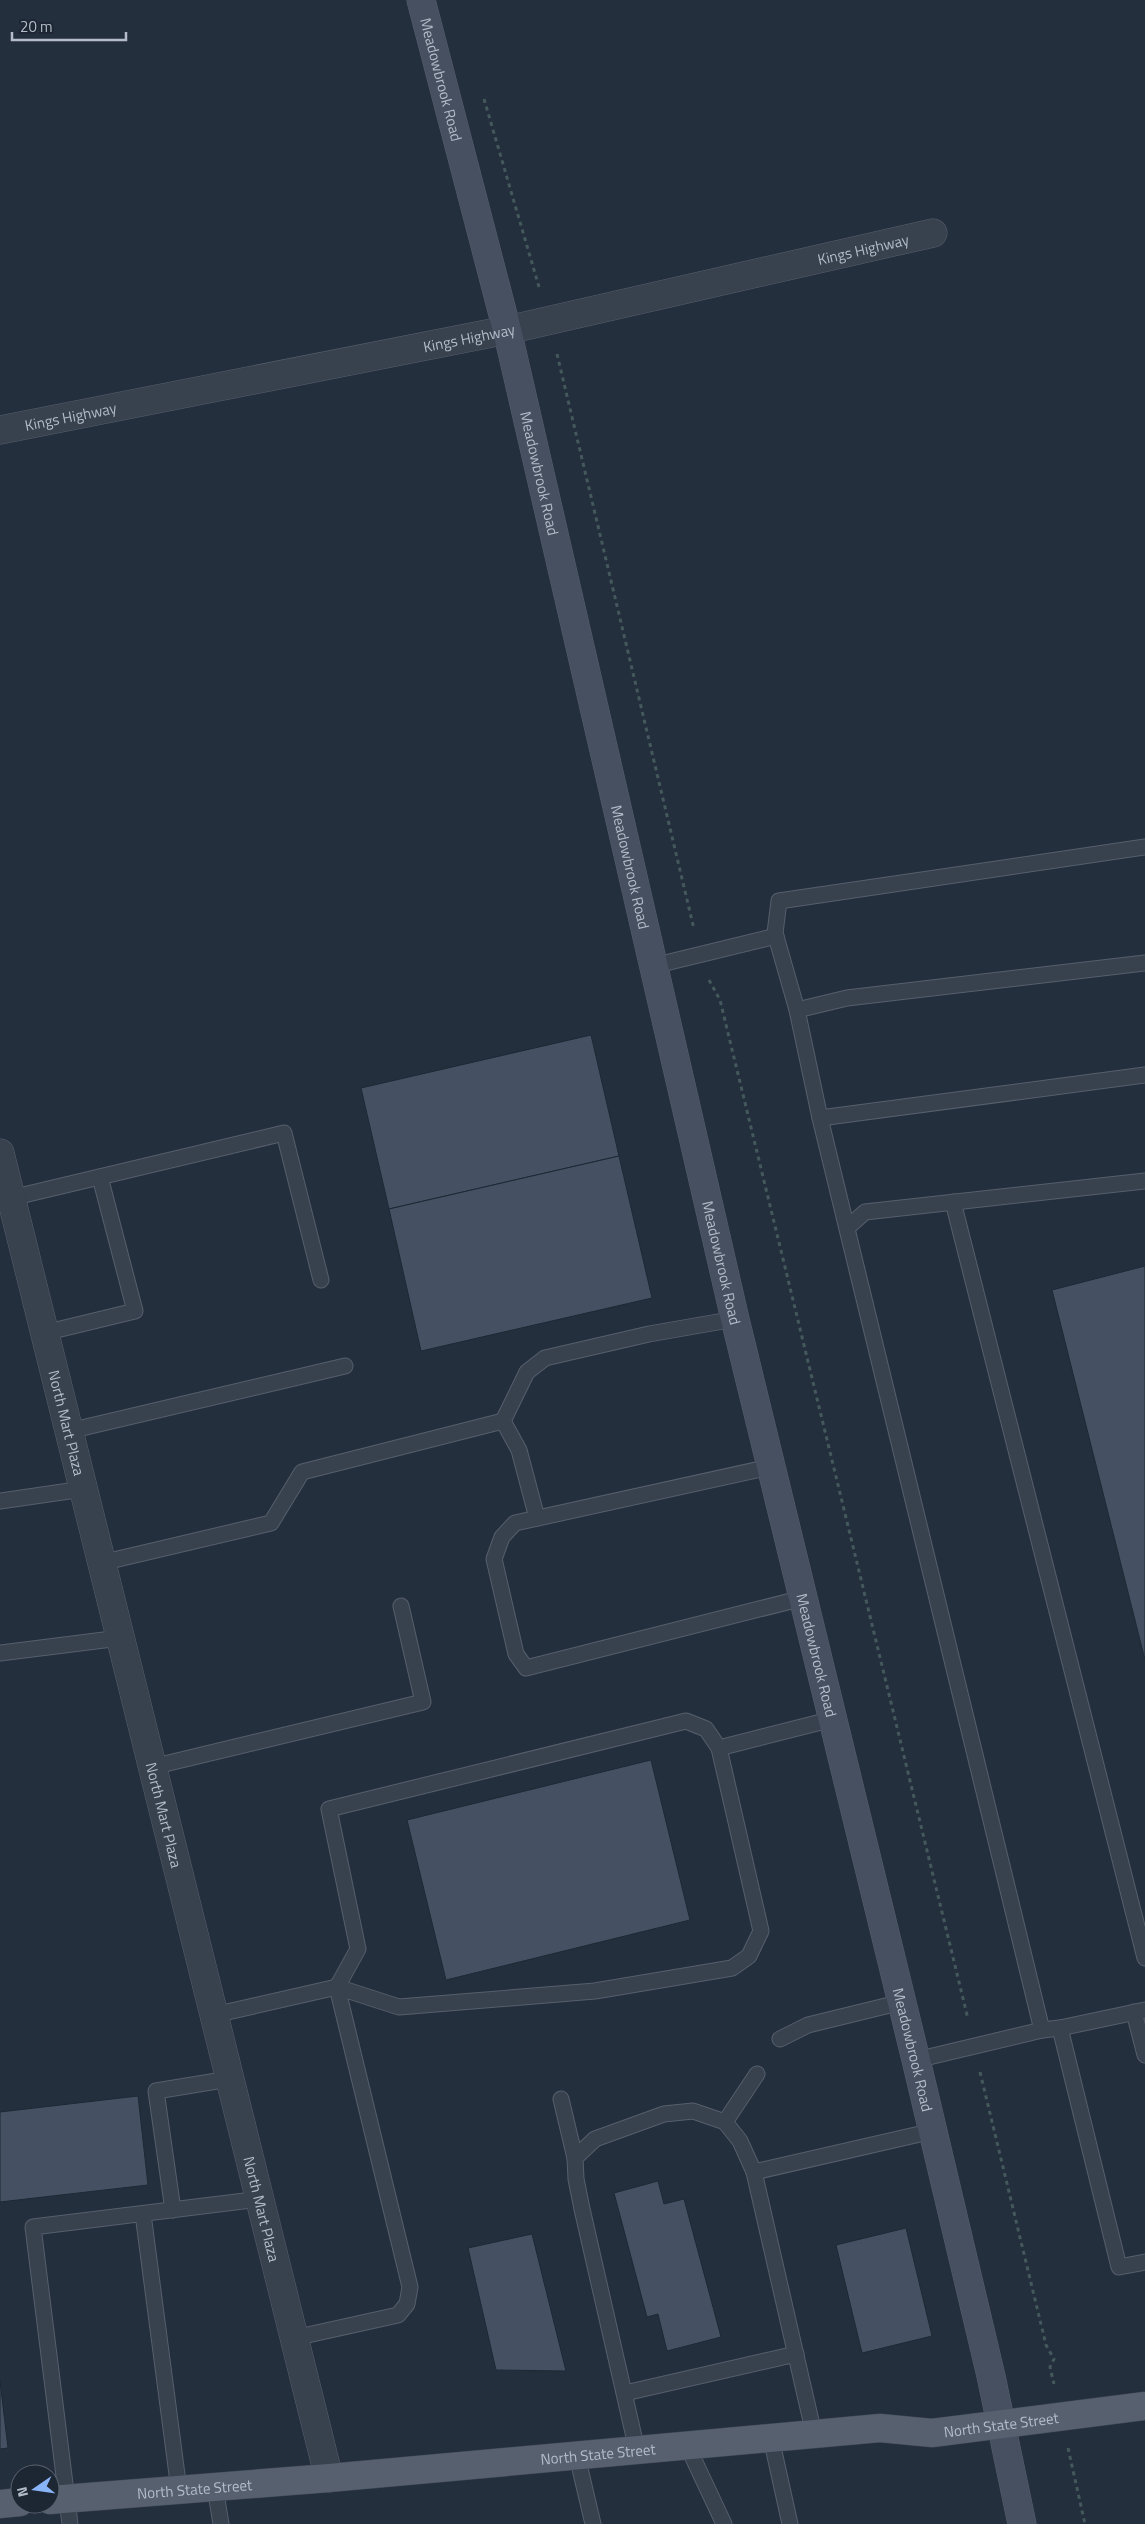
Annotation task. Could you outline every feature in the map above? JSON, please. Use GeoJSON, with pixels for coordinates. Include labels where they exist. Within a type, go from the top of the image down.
{"type":"FeatureCollection","features":[{"type":"Feature","properties":{"kind":"main road","name":"North State Street"},"geometry":{"type":"LineString","coordinates":[[62,2508],[180,2490],[880,2428],[932,2433],[1145,2406]]}},
{"type":"Feature","properties":{"kind":"street","name":"Meadowbrook Road"},"geometry":{"type":"LineString","coordinates":[[421,0],[507,330],[735,1319],[933,2130],[1002,2424],[1022,2524]]}},
{"type":"Feature","properties":{"kind":"street","name":"Kings Highway"},"geometry":{"type":"LineString","coordinates":[[0,430],[507,330],[934,233]]}},
{"type":"Feature","properties":{"kind":"street","name":"North Mart Plaza"},"geometry":{"type":"LineString","coordinates":[[0,1153],[329,2478]]}},
{"type":"Feature","properties":{"kind":"lane"},"geometry":{"type":"LineString","coordinates":[[1042,2030],[820,1118],[797,1010],[776,936],[779,901],[1145,847]]}},
{"type":"Feature","properties":{"kind":"lane"},"geometry":{"type":"LineString","coordinates":[[653,966],[776,936]]}},
{"type":"Feature","properties":{"kind":"lane"},"geometry":{"type":"LineString","coordinates":[[797,1010],[846,998],[1145,963]]}},
{"type":"Feature","properties":{"kind":"lane"},"geometry":{"type":"LineString","coordinates":[[820,1118],[1145,1075]]}},
{"type":"Feature","properties":{"kind":"lane"},"geometry":{"type":"LineString","coordinates":[[11,1198],[284,1133],[321,1280]]}},
{"type":"Feature","properties":{"kind":"lane"},"geometry":{"type":"LineString","coordinates":[[44,1333],[134,1311],[100,1177]]}},
{"type":"Feature","properties":{"kind":"lane"},"geometry":{"type":"LineString","coordinates":[[847,1228],[865,1212],[1145,1181]]}},
{"type":"Feature","properties":{"kind":"lane"},"geometry":{"type":"LineString","coordinates":[[953,1202],[1145,1958]]}},
{"type":"Feature","properties":{"kind":"lane"},"geometry":{"type":"LineString","coordinates":[[101,1563],[271,1523],[302,1472],[503,1421],[527,1372],[545,1358],[649,1334],[735,1319]]}},
{"type":"Feature","properties":{"kind":"lane"},"geometry":{"type":"LineString","coordinates":[[69,1431],[345,1366]]}},
{"type":"Feature","properties":{"kind":"lane"},"geometry":{"type":"LineString","coordinates":[[503,1421],[519,1450],[537,1518]]}},
{"type":"Feature","properties":{"kind":"lane"},"geometry":{"type":"LineString","coordinates":[[770,1467],[515,1523],[502,1537],[494,1558],[516,1654],[526,1668],[803,1598]]}},
{"type":"Feature","properties":{"kind":"lane"},"geometry":{"type":"LineString","coordinates":[[0,1501],[83,1489]]}},
{"type":"Feature","properties":{"kind":"lane"},"geometry":{"type":"LineString","coordinates":[[152,1767],[423,1702],[401,1606]]}},
{"type":"Feature","properties":{"kind":"lane"},"geometry":{"type":"LineString","coordinates":[[0,1653],[120,1638]]}},
{"type":"Feature","properties":{"kind":"lane"},"geometry":{"type":"LineString","coordinates":[[719,1748],[833,1720]]}},
{"type":"Feature","properties":{"kind":"lane"},"geometry":{"type":"LineString","coordinates":[[214,2015],[338,1988],[399,2007],[595,1991],[732,1968],[749,1956],[761,1931],[719,1748],[706,1730],[686,1721],[329,1809],[358,1949],[338,1988],[410,2286],[407,2304],[398,2315],[294,2338]]}},
{"type":"Feature","properties":{"kind":"lane"},"geometry":{"type":"LineString","coordinates":[[780,2039],[808,2026],[902,2002]]}},
{"type":"Feature","properties":{"kind":"lane"},"geometry":{"type":"LineString","coordinates":[[916,2060],[1042,2030],[1139,2011],[1145,2055]]}},
{"type":"Feature","properties":{"kind":"lane"},"geometry":{"type":"LineString","coordinates":[[1060,2028],[1119,2267],[1145,2262]]}},
{"type":"Feature","properties":{"kind":"lane"},"geometry":{"type":"LineString","coordinates":[[725,2122],[757,2074]]}},
{"type":"Feature","properties":{"kind":"lane"},"geometry":{"type":"LineString","coordinates":[[173,2210],[156,2091],[230,2079]]}},
{"type":"Feature","properties":{"kind":"lane"},"geometry":{"type":"LineString","coordinates":[[561,2100],[576,2158],[576,2179],[582,2209],[637,2450]]}},
{"type":"Feature","properties":{"kind":"lane"},"geometry":{"type":"LineString","coordinates":[[576,2158],[595,2138],[664,2114],[693,2111],[725,2122],[740,2141],[754,2172],[814,2434]]}},
{"type":"Feature","properties":{"kind":"lane"},"geometry":{"type":"LineString","coordinates":[[754,2172],[933,2130]]}},
{"type":"Feature","properties":{"kind":"lane"},"geometry":{"type":"LineString","coordinates":[[62,2508],[33,2227],[260,2199]]}},
{"type":"Feature","properties":{"kind":"lane"},"geometry":{"type":"LineString","coordinates":[[143,2214],[180,2490]]}},
{"type":"Feature","properties":{"kind":"lane"},"geometry":{"type":"LineString","coordinates":[[625,2393],[796,2354]]}},
{"type":"Feature","properties":{"kind":"lane"},"geometry":{"type":"LineString","coordinates":[[771,2438],[790,2524]]}},
{"type":"Feature","properties":{"kind":"lane"},"geometry":{"type":"LineString","coordinates":[[687,2445],[724,2524]]}},
{"type":"Feature","properties":{"kind":"lane"},"geometry":{"type":"LineString","coordinates":[[577,2456],[593,2524]]}},
{"type":"Feature","properties":{"kind":"lane"},"geometry":{"type":"LineString","coordinates":[[215,2487],[221,2524]]}},
{"type":"Feature","properties":{"kind":"path"},"geometry":{"type":"LineString","coordinates":[[484,98],[518,211]]}},
{"type":"Feature","properties":{"kind":"path"},"geometry":{"type":"LineString","coordinates":[[571,408],[693,924]]}},
{"type":"Feature","properties":{"kind":"path"},"geometry":{"type":"LineString","coordinates":[[710,982],[720,1000],[965,2007]]}},
{"type":"Feature","properties":{"kind":"path"},"geometry":{"type":"LineString","coordinates":[[982,2083],[1046,2345],[1054,2359],[1050,2367]]}},
{"type":"Feature","properties":{"kind":"path"},"geometry":{"type":"LineString","coordinates":[[1076,2483],[1085,2524]]}},
{"type":"Feature","properties":{"kind":"building"},"geometry":{"type":"Polygon","coordinates":[[[591,1035],[619,1156],[389,1209],[361,1088],[591,1035]]]}},
{"type":"Feature","properties":{"kind":"building"},"geometry":{"type":"Polygon","coordinates":[[[619,1156],[652,1298],[421,1351],[389,1209],[619,1156]]]}},
{"type":"Feature","properties":{"kind":"building"},"geometry":{"type":"Polygon","coordinates":[[[1145,1266],[1145,1660],[1052,1290],[1145,1266]]]}},
{"type":"Feature","properties":{"kind":"building"},"geometry":{"type":"Polygon","coordinates":[[[651,1760],[690,1920],[446,1980],[407,1820],[651,1760]]]}},
{"type":"Feature","properties":{"kind":"building"},"geometry":{"type":"Polygon","coordinates":[[[138,2096],[148,2185],[0,2202],[0,2112],[138,2096]]]}},
{"type":"Feature","properties":{"kind":"building"},"geometry":{"type":"Polygon","coordinates":[[[658,2181],[664,2204],[684,2199],[721,2337],[667,2351],[658,2314],[647,2317],[614,2193],[658,2181]]]}},
{"type":"Feature","properties":{"kind":"building"},"geometry":{"type":"Polygon","coordinates":[[[906,2228],[932,2336],[862,2353],[836,2245],[906,2228]]]}},
{"type":"Feature","properties":{"kind":"building"},"geometry":{"type":"Polygon","coordinates":[[[532,2234],[566,2371],[496,2370],[468,2248],[532,2234]]]}},
{"type":"Feature","properties":{"kind":"building"},"geometry":{"type":"Polygon","coordinates":[[[0,2381],[8,2448],[0,2449],[0,2381]]]}}]}
